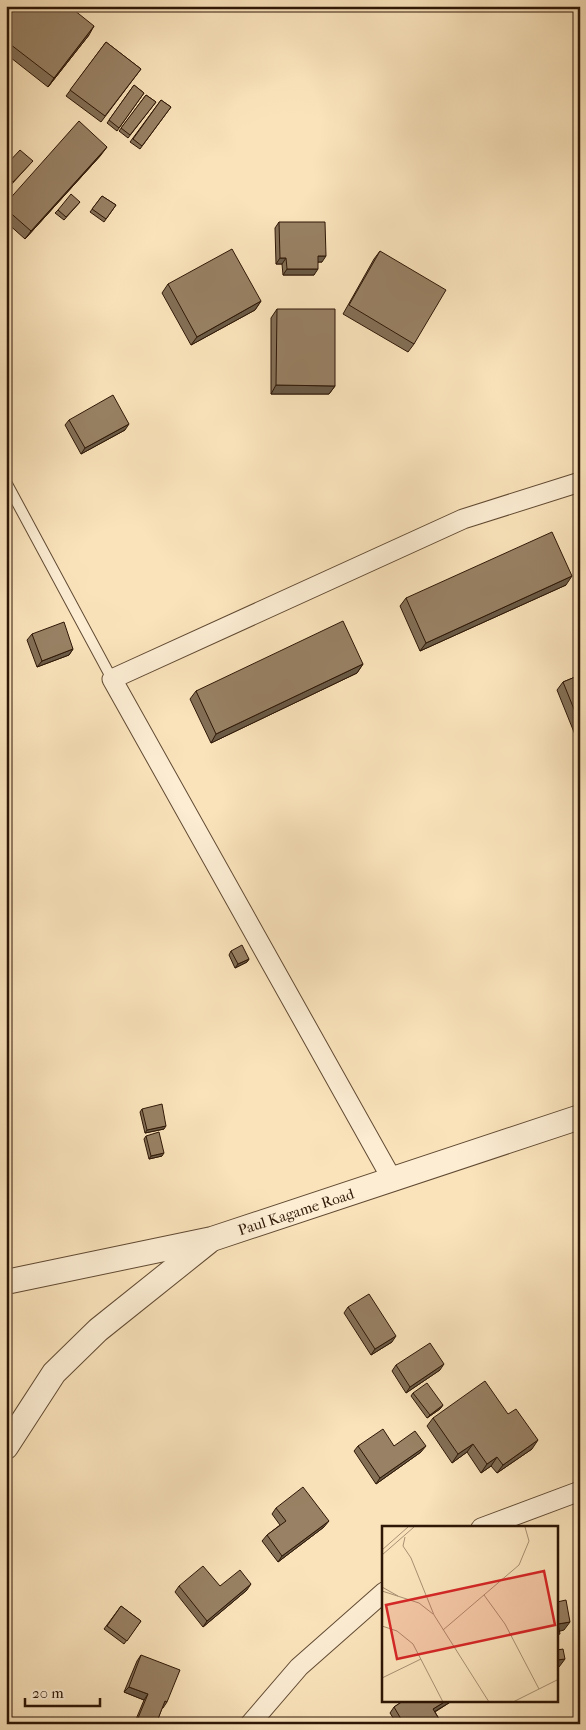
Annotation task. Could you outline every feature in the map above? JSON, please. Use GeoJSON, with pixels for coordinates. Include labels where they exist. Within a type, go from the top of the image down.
{"type":"FeatureCollection","features":[{"type":"Feature","properties":{"kind":"street"},"geometry":{"type":"LineString","coordinates":[[393,1181],[112,680],[463,519],[580,482]]}},
{"type":"Feature","properties":{"kind":"street","name":"Paul Kagame Road"},"geometry":{"type":"LineString","coordinates":[[6,1282],[212,1239],[393,1181],[580,1117]]}},
{"type":"Feature","properties":{"kind":"street"},"geometry":{"type":"LineString","coordinates":[[6,1447],[54,1373],[98,1330],[212,1239]]}},
{"type":"Feature","properties":{"kind":"street"},"geometry":{"type":"LineString","coordinates":[[486,1526],[580,1491]]}},
{"type":"Feature","properties":{"kind":"street"},"geometry":{"type":"LineString","coordinates":[[250,1724],[299,1667],[382,1594]]}},
{"type":"Feature","properties":{"kind":"lane"},"geometry":{"type":"LineString","coordinates":[[6,482],[112,680]]}},
{"type":"Feature","properties":{"kind":"building"},"geometry":{"type":"Polygon","coordinates":[[[6,6],[69,6],[94,26],[54,78],[6,41],[6,6]]]}},
{"type":"Feature","properties":{"kind":"building"},"geometry":{"type":"Polygon","coordinates":[[[106,42],[141,69],[105,116],[70,90],[106,42]]]}},
{"type":"Feature","properties":{"kind":"building"},"geometry":{"type":"Polygon","coordinates":[[[134,85],[144,93],[119,128],[109,120],[134,85]]]}},
{"type":"Feature","properties":{"kind":"building"},"geometry":{"type":"Polygon","coordinates":[[[146,95],[156,102],[130,135],[121,128],[146,95]]]}},
{"type":"Feature","properties":{"kind":"building"},"geometry":{"type":"Polygon","coordinates":[[[161,100],[171,107],[142,146],[133,139],[161,100]]]}},
{"type":"Feature","properties":{"kind":"building"},"geometry":{"type":"Polygon","coordinates":[[[79,121],[107,147],[31,231],[6,209],[6,203],[79,121]]]}},
{"type":"Feature","properties":{"kind":"building"},"geometry":{"type":"Polygon","coordinates":[[[20,150],[33,161],[13,182],[6,176],[6,165],[20,150]]]}},
{"type":"Feature","properties":{"kind":"building"},"geometry":{"type":"Polygon","coordinates":[[[71,194],[80,202],[66,217],[58,210],[71,194]]]}},
{"type":"Feature","properties":{"kind":"building"},"geometry":{"type":"Polygon","coordinates":[[[102,196],[116,205],[106,219],[92,209],[102,196]]]}},
{"type":"Feature","properties":{"kind":"building"},"geometry":{"type":"Polygon","coordinates":[[[279,222],[325,222],[326,256],[318,256],[318,269],[287,269],[286,258],[280,258],[279,222]]]}},
{"type":"Feature","properties":{"kind":"building"},"geometry":{"type":"Polygon","coordinates":[[[232,249],[261,301],[197,337],[168,284],[232,249]]]}},
{"type":"Feature","properties":{"kind":"building"},"geometry":{"type":"Polygon","coordinates":[[[380,251],[446,290],[414,344],[349,305],[380,251]]]}},
{"type":"Feature","properties":{"kind":"building"},"geometry":{"type":"Polygon","coordinates":[[[277,309],[335,309],[335,386],[276,385],[277,309]]]}},
{"type":"Feature","properties":{"kind":"building"},"geometry":{"type":"Polygon","coordinates":[[[113,395],[129,424],[85,448],[69,420],[113,395]]]}},
{"type":"Feature","properties":{"kind":"building"},"geometry":{"type":"Polygon","coordinates":[[[552,532],[572,576],[426,643],[406,598],[552,532]]]}},
{"type":"Feature","properties":{"kind":"building"},"geometry":{"type":"Polygon","coordinates":[[[343,621],[363,664],[216,734],[196,691],[343,621]]]}},
{"type":"Feature","properties":{"kind":"building"},"geometry":{"type":"Polygon","coordinates":[[[64,622],[73,649],[42,661],[32,634],[64,622]]]}},
{"type":"Feature","properties":{"kind":"building"},"geometry":{"type":"Polygon","coordinates":[[[580,675],[580,724],[563,682],[580,675]]]}},
{"type":"Feature","properties":{"kind":"building"},"geometry":{"type":"Polygon","coordinates":[[[242,945],[249,959],[238,964],[231,951],[242,945]]]}},
{"type":"Feature","properties":{"kind":"building"},"geometry":{"type":"Polygon","coordinates":[[[162,1104],[166,1126],[147,1130],[142,1109],[162,1104]]]}},
{"type":"Feature","properties":{"kind":"building"},"geometry":{"type":"Polygon","coordinates":[[[159,1132],[164,1153],[151,1156],[146,1136],[159,1132]]]}},
{"type":"Feature","properties":{"kind":"building"},"geometry":{"type":"Polygon","coordinates":[[[369,1294],[396,1336],[375,1349],[348,1307],[369,1294]]]}},
{"type":"Feature","properties":{"kind":"building"},"geometry":{"type":"Polygon","coordinates":[[[430,1343],[444,1364],[410,1387],[396,1365],[430,1343]]]}},
{"type":"Feature","properties":{"kind":"building"},"geometry":{"type":"Polygon","coordinates":[[[485,1381],[508,1414],[516,1409],[538,1440],[503,1465],[497,1457],[487,1464],[473,1444],[458,1454],[433,1418],[485,1381]]]}},
{"type":"Feature","properties":{"kind":"building"},"geometry":{"type":"Polygon","coordinates":[[[427,1383],[443,1405],[430,1415],[413,1393],[427,1383]]]}},
{"type":"Feature","properties":{"kind":"building"},"geometry":{"type":"Polygon","coordinates":[[[383,1429],[394,1446],[415,1431],[426,1446],[380,1478],[358,1446],[383,1429]]]}},
{"type":"Feature","properties":{"kind":"building"},"geometry":{"type":"Polygon","coordinates":[[[303,1487],[329,1521],[282,1556],[267,1535],[286,1521],[276,1508],[303,1487]]]}},
{"type":"Feature","properties":{"kind":"building"},"geometry":{"type":"Polygon","coordinates":[[[203,1566],[220,1586],[240,1570],[251,1584],[207,1621],[179,1586],[203,1566]]]}},
{"type":"Feature","properties":{"kind":"building"},"geometry":{"type":"Polygon","coordinates":[[[566,1600],[570,1622],[558,1624],[558,1602],[566,1600]]]}},
{"type":"Feature","properties":{"kind":"building"},"geometry":{"type":"Polygon","coordinates":[[[121,1606],[141,1621],[127,1641],[107,1626],[121,1606]]]}},
{"type":"Feature","properties":{"kind":"building"},"geometry":{"type":"Polygon","coordinates":[[[563,1649],[565,1659],[558,1660],[558,1650],[563,1649]]]}},
{"type":"Feature","properties":{"kind":"building"},"geometry":{"type":"Polygon","coordinates":[[[141,1655],[180,1670],[156,1724],[138,1718],[148,1694],[129,1687],[141,1655]]]}},
{"type":"Feature","properties":{"kind":"building"},"geometry":{"type":"Polygon","coordinates":[[[402,1702],[444,1702],[433,1709],[442,1724],[404,1724],[394,1707],[402,1702]]]}}]}
